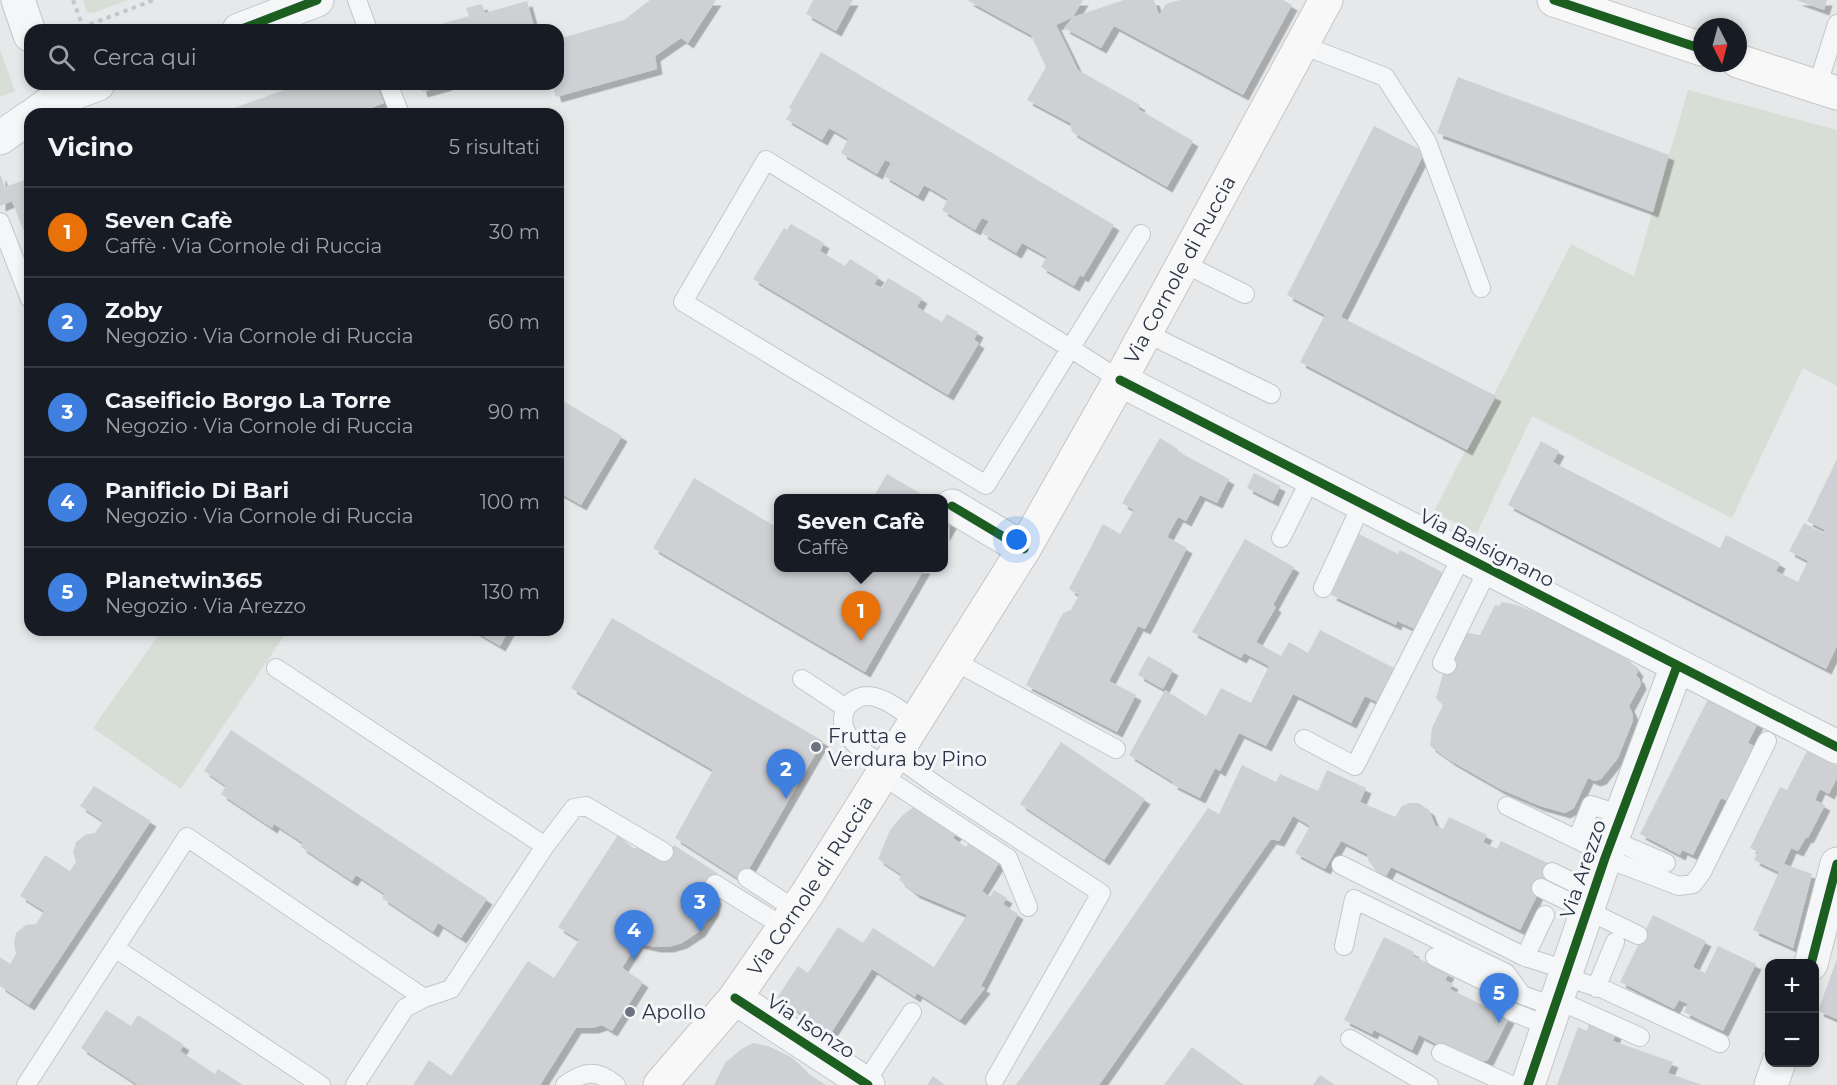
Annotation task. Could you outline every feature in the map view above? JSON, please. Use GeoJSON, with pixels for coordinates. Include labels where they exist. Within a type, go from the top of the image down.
{"type":"FeatureCollection","features":[{"type":"Feature","properties":{"kind":"main road","name":"Via Cornole di Ruccia"},"geometry":{"type":"LineString","coordinates":[[660,1085],[735,998],[790,919],[1024,549],[1146,333],[1326,0]]}},
{"type":"Feature","properties":{"kind":"main road"},"geometry":{"type":"LineString","coordinates":[[1555,0],[1693,46]]}},
{"type":"Feature","properties":{"kind":"main road"},"geometry":{"type":"LineString","coordinates":[[1747,64],[1827,90]]}},
{"type":"Feature","properties":{"kind":"street"},"geometry":{"type":"LineString","coordinates":[[18,0],[26,24]]}},
{"type":"Feature","properties":{"kind":"street"},"geometry":{"type":"LineString","coordinates":[[254,24],[303,5]]}},
{"type":"Feature","properties":{"kind":"street"},"geometry":{"type":"LineString","coordinates":[[41,104],[81,90]]}},
{"type":"Feature","properties":{"kind":"street"},"geometry":{"type":"LineString","coordinates":[[0,138],[24,118]]}},
{"type":"Feature","properties":{"kind":"street","name":"Via Balsignano"},"geometry":{"type":"LineString","coordinates":[[1120,380],[1837,747]]}},
{"type":"Feature","properties":{"kind":"street"},"geometry":{"type":"LineString","coordinates":[[952,506],[1024,549]]}},
{"type":"Feature","properties":{"kind":"street","name":"Via Arezzo"},"geometry":{"type":"LineString","coordinates":[[1528,1085],[1611,842],[1677,666]]}},
{"type":"Feature","properties":{"kind":"street"},"geometry":{"type":"LineString","coordinates":[[1811,959],[1837,864]]}},
{"type":"Feature","properties":{"kind":"street","name":"Via Isonzo"},"geometry":{"type":"LineString","coordinates":[[735,998],[866,1084]]}},
{"type":"Feature","properties":{"kind":"street"},"geometry":{"type":"LineString","coordinates":[[1771,1085],[1777,1067]]}},
{"type":"Feature","properties":{"kind":"lane"},"geometry":{"type":"LineString","coordinates":[[357,0],[366,24]]}},
{"type":"Feature","properties":{"kind":"lane"},"geometry":{"type":"LineString","coordinates":[[1827,90],[1837,24]]}},
{"type":"Feature","properties":{"kind":"lane"},"geometry":{"type":"LineString","coordinates":[[1302,45],[1384,77],[1427,142],[1481,288]]}},
{"type":"Feature","properties":{"kind":"lane"},"geometry":{"type":"LineString","coordinates":[[390,90],[398,108]]}},
{"type":"Feature","properties":{"kind":"lane"},"geometry":{"type":"LineString","coordinates":[[1120,380],[1070,348],[766,160],[682,302],[986,485],[1070,348],[1141,234]]}},
{"type":"Feature","properties":{"kind":"lane"},"geometry":{"type":"LineString","coordinates":[[0,222],[24,284]]}},
{"type":"Feature","properties":{"kind":"lane"},"geometry":{"type":"LineString","coordinates":[[1183,263],[1245,294]]}},
{"type":"Feature","properties":{"kind":"lane"},"geometry":{"type":"LineString","coordinates":[[1146,333],[1271,394]]}},
{"type":"Feature","properties":{"kind":"lane"},"geometry":{"type":"LineString","coordinates":[[1281,538],[1311,478]]}},
{"type":"Feature","properties":{"kind":"lane"},"geometry":{"type":"LineString","coordinates":[[1323,588],[1362,504]]}},
{"type":"Feature","properties":{"kind":"lane"},"geometry":{"type":"LineString","coordinates":[[1447,665],[1442,663],[1475,562]]}},
{"type":"Feature","properties":{"kind":"lane"},"geometry":{"type":"LineString","coordinates":[[1304,739],[1355,766],[1475,562]]}},
{"type":"Feature","properties":{"kind":"lane"},"geometry":{"type":"LineString","coordinates":[[954,661],[1116,749]]}},
{"type":"Feature","properties":{"kind":"lane"},"geometry":{"type":"LineString","coordinates":[[276,668],[545,846]]}},
{"type":"Feature","properties":{"kind":"lane"},"geometry":{"type":"LineString","coordinates":[[802,679],[846,708]]}},
{"type":"Feature","properties":{"kind":"lane"},"geometry":{"type":"LineString","coordinates":[[916,721],[885,701],[866,696],[853,700],[846,708],[844,717],[846,731],[866,754],[1101,893],[995,1079]]}},
{"type":"Feature","properties":{"kind":"lane"},"geometry":{"type":"LineString","coordinates":[[1577,840],[1591,805],[1611,842],[1679,886],[1693,884],[1702,872],[1767,741]]}},
{"type":"Feature","properties":{"kind":"lane"},"geometry":{"type":"LineString","coordinates":[[887,765],[1008,858],[1028,907]]}},
{"type":"Feature","properties":{"kind":"lane"},"geometry":{"type":"LineString","coordinates":[[355,1085],[405,1008],[424,998],[451,989],[545,846],[574,808],[586,806],[664,852]]}},
{"type":"Feature","properties":{"kind":"lane"},"geometry":{"type":"LineString","coordinates":[[1507,806],[1577,840],[1611,842],[1666,863]]}},
{"type":"Feature","properties":{"kind":"lane"},"geometry":{"type":"LineString","coordinates":[[26,1085],[187,837],[424,998]]}},
{"type":"Feature","properties":{"kind":"lane"},"geometry":{"type":"LineString","coordinates":[[1341,865],[1525,957],[1559,996],[1640,1037]]}},
{"type":"Feature","properties":{"kind":"lane"},"geometry":{"type":"LineString","coordinates":[[1552,872],[1591,901],[1608,922],[1638,935]]}},
{"type":"Feature","properties":{"kind":"lane"},"geometry":{"type":"LineString","coordinates":[[747,878],[790,919]]}},
{"type":"Feature","properties":{"kind":"lane"},"geometry":{"type":"LineString","coordinates":[[715,884],[790,919]]}},
{"type":"Feature","properties":{"kind":"lane"},"geometry":{"type":"LineString","coordinates":[[1541,888],[1591,901]]}},
{"type":"Feature","properties":{"kind":"lane"},"geometry":{"type":"LineString","coordinates":[[1344,946],[1354,898],[1506,973],[1522,995],[1559,996]]}},
{"type":"Feature","properties":{"kind":"lane"},"geometry":{"type":"LineString","coordinates":[[1525,957],[1545,915]]}},
{"type":"Feature","properties":{"kind":"lane"},"geometry":{"type":"LineString","coordinates":[[1596,988],[1615,942]]}},
{"type":"Feature","properties":{"kind":"lane"},"geometry":{"type":"LineString","coordinates":[[115,948],[321,1085]]}},
{"type":"Feature","properties":{"kind":"lane"},"geometry":{"type":"LineString","coordinates":[[1435,957],[1490,984],[1510,1011],[1559,996],[1596,988],[1720,1043]]}},
{"type":"Feature","properties":{"kind":"lane"},"geometry":{"type":"LineString","coordinates":[[866,1084],[912,1012]]}},
{"type":"Feature","properties":{"kind":"lane"},"geometry":{"type":"LineString","coordinates":[[1350,1039],[1429,1085]]}},
{"type":"Feature","properties":{"kind":"lane"},"geometry":{"type":"LineString","coordinates":[[1441,1053],[1510,1085]]}},
{"type":"Feature","properties":{"kind":"lane"},"geometry":{"type":"LineString","coordinates":[[565,1085],[578,1075],[588,1074],[608,1078],[616,1085]]}},
{"type":"Feature","properties":{"kind":"path"},"geometry":{"type":"LineString","coordinates":[[73,0],[82,24]]}},
{"type":"Feature","properties":{"kind":"path"},"geometry":{"type":"LineString","coordinates":[[91,24],[154,0]]}},
{"type":"Feature","properties":{"kind":"shaded area"},"geometry":{"type":"Polygon","coordinates":[[[83,0],[128,0],[93,13],[87,12],[83,0]]]}},
{"type":"Feature","properties":{"kind":"shaded area"},"geometry":{"type":"Polygon","coordinates":[[[0,50],[15,91],[0,97],[0,50]]]}},
{"type":"Feature","properties":{"kind":"shaded area"},"geometry":{"type":"Polygon","coordinates":[[[1688,90],[1837,130],[1837,386],[1803,368],[1732,518],[1532,416],[1477,533],[1434,512],[1571,244],[1634,276],[1688,90]]]}},
{"type":"Feature","properties":{"kind":"shaded area"},"geometry":{"type":"Polygon","coordinates":[[[158,636],[284,636],[181,789],[93,728],[158,636]]]}},
{"type":"Feature","properties":{"kind":"building"},"geometry":{"type":"Polygon","coordinates":[[[650,0],[716,0],[688,43],[681,38],[655,56],[657,69],[556,97],[554,90],[564,90],[564,37],[624,20],[650,0]]]}},
{"type":"Feature","properties":{"kind":"building"},"geometry":{"type":"Polygon","coordinates":[[[813,0],[853,0],[836,31],[806,14],[813,0]]]}},
{"type":"Feature","properties":{"kind":"building"},"geometry":{"type":"Polygon","coordinates":[[[967,0],[1083,0],[1073,17],[1056,25],[1078,70],[1140,105],[1138,109],[1193,141],[1167,187],[1072,132],[1070,123],[1027,100],[1046,67],[1031,35],[967,0]]]}},
{"type":"Feature","properties":{"kind":"building"},"geometry":{"type":"Polygon","coordinates":[[[1124,0],[1154,0],[1159,15],[1166,4],[1180,0],[1283,0],[1292,5],[1243,95],[1114,26],[1101,48],[1064,28],[1073,17],[1124,0]]]}},
{"type":"Feature","properties":{"kind":"building"},"geometry":{"type":"Polygon","coordinates":[[[1796,0],[1827,0],[1824,10],[1796,0]]]}},
{"type":"Feature","properties":{"kind":"building"},"geometry":{"type":"Polygon","coordinates":[[[527,1],[533,24],[441,24],[469,16],[466,8],[482,4],[485,13],[527,1]]]}},
{"type":"Feature","properties":{"kind":"building"},"geometry":{"type":"Polygon","coordinates":[[[821,52],[1114,225],[1083,277],[1080,275],[1074,286],[1041,267],[1047,257],[1022,243],[1016,253],[982,233],[989,221],[982,218],[975,230],[942,210],[948,199],[924,185],[918,196],[884,176],[891,163],[885,160],[877,174],[841,153],[848,139],[829,128],[822,140],[786,119],[792,110],[789,108],[821,52]]]}},
{"type":"Feature","properties":{"kind":"building"},"geometry":{"type":"Polygon","coordinates":[[[1458,77],[1669,155],[1653,212],[1437,133],[1458,77]]]}},
{"type":"Feature","properties":{"kind":"building"},"geometry":{"type":"Polygon","coordinates":[[[284,90],[379,90],[384,103],[371,108],[234,108],[284,90]]]}},
{"type":"Feature","properties":{"kind":"building"},"geometry":{"type":"Polygon","coordinates":[[[1374,126],[1425,152],[1341,317],[1496,396],[1467,450],[1300,362],[1325,315],[1287,295],[1374,126]]]}},
{"type":"Feature","properties":{"kind":"building"},"geometry":{"type":"Polygon","coordinates":[[[0,174],[5,187],[24,180],[24,232],[12,201],[0,206],[0,174]]]}},
{"type":"Feature","properties":{"kind":"building"},"geometry":{"type":"Polygon","coordinates":[[[791,224],[824,243],[820,251],[845,266],[850,259],[879,277],[874,284],[882,288],[888,278],[922,298],[917,307],[942,322],[947,314],[978,332],[974,340],[979,343],[948,395],[753,279],[784,228],[787,230],[791,224]]]}},
{"type":"Feature","properties":{"kind":"building"},"geometry":{"type":"Polygon","coordinates":[[[564,402],[622,436],[581,505],[564,495],[564,402]]]}},
{"type":"Feature","properties":{"kind":"building"},"geometry":{"type":"Polygon","coordinates":[[[1160,438],[1178,449],[1177,451],[1229,479],[1217,503],[1200,495],[1186,521],[1178,517],[1167,537],[1187,548],[1145,629],[1138,626],[1109,681],[1136,695],[1117,732],[1026,685],[1063,613],[1071,610],[1079,595],[1069,589],[1103,524],[1120,534],[1134,510],[1122,503],[1160,438]]]}},
{"type":"Feature","properties":{"kind":"building"},"geometry":{"type":"Polygon","coordinates":[[[1541,441],[1559,451],[1553,462],[1720,548],[1726,535],[1780,563],[1776,571],[1798,582],[1808,561],[1789,551],[1804,523],[1823,533],[1825,530],[1807,521],[1837,459],[1837,646],[1826,669],[1508,505],[1541,441]]]}},
{"type":"Feature","properties":{"kind":"building"},"geometry":{"type":"Polygon","coordinates":[[[1254,473],[1280,486],[1273,501],[1247,488],[1254,473]]]}},
{"type":"Feature","properties":{"kind":"building"},"geometry":{"type":"Polygon","coordinates":[[[887,474],[921,494],[875,494],[887,474]]]}},
{"type":"Feature","properties":{"kind":"building"},"geometry":{"type":"Polygon","coordinates":[[[694,478],[774,526],[774,572],[923,572],[865,672],[653,548],[694,478]]]}},
{"type":"Feature","properties":{"kind":"building"},"geometry":{"type":"Polygon","coordinates":[[[948,510],[956,515],[948,529],[948,510]]]}},
{"type":"Feature","properties":{"kind":"building"},"geometry":{"type":"Polygon","coordinates":[[[1359,534],[1398,554],[1400,550],[1442,572],[1415,629],[1397,621],[1396,625],[1331,595],[1359,534]]]}},
{"type":"Feature","properties":{"kind":"building"},"geometry":{"type":"Polygon","coordinates":[[[1245,539],[1294,567],[1273,605],[1276,607],[1256,642],[1281,656],[1289,642],[1308,653],[1320,630],[1394,668],[1377,702],[1365,696],[1351,723],[1293,694],[1266,746],[1239,733],[1220,771],[1215,768],[1200,798],[1172,784],[1173,782],[1129,755],[1165,690],[1206,716],[1221,688],[1251,703],[1269,666],[1244,653],[1241,658],[1192,632],[1245,539]]]}},
{"type":"Feature","properties":{"kind":"building"},"geometry":{"type":"Polygon","coordinates":[[[1502,602],[1517,605],[1553,620],[1630,661],[1638,671],[1636,676],[1641,684],[1629,706],[1633,715],[1632,723],[1618,758],[1601,779],[1595,781],[1588,778],[1574,808],[1565,813],[1540,806],[1500,789],[1430,746],[1432,728],[1443,705],[1436,698],[1444,671],[1465,635],[1468,633],[1480,635],[1495,605],[1499,606],[1502,602]]]}},
{"type":"Feature","properties":{"kind":"building"},"geometry":{"type":"Polygon","coordinates":[[[612,618],[823,741],[742,881],[675,838],[713,770],[571,688],[612,618]]]}},
{"type":"Feature","properties":{"kind":"building"},"geometry":{"type":"Polygon","coordinates":[[[483,636],[506,636],[500,646],[483,636]]]}},
{"type":"Feature","properties":{"kind":"building"},"geometry":{"type":"Polygon","coordinates":[[[1148,656],[1173,670],[1163,689],[1138,675],[1148,656]]]}},
{"type":"Feature","properties":{"kind":"building"},"geometry":{"type":"Polygon","coordinates":[[[1709,697],[1758,723],[1748,743],[1757,748],[1729,802],[1721,798],[1693,855],[1682,850],[1680,855],[1640,834],[1709,697]]]}},
{"type":"Feature","properties":{"kind":"building"},"geometry":{"type":"Polygon","coordinates":[[[231,730],[487,899],[461,938],[438,923],[433,932],[382,898],[385,894],[356,875],[352,881],[301,847],[303,843],[274,824],[272,828],[221,794],[226,786],[204,771],[231,730]]]}},
{"type":"Feature","properties":{"kind":"building"},"geometry":{"type":"Polygon","coordinates":[[[1061,742],[1145,799],[1104,860],[1020,804],[1061,742]]]}},
{"type":"Feature","properties":{"kind":"building"},"geometry":{"type":"Polygon","coordinates":[[[1807,751],[1837,766],[1837,778],[1829,794],[1820,789],[1815,800],[1825,805],[1808,838],[1806,837],[1798,851],[1791,848],[1784,864],[1812,874],[1793,948],[1753,930],[1779,872],[1754,860],[1758,852],[1750,848],[1780,787],[1787,790],[1807,751]]]}},
{"type":"Feature","properties":{"kind":"building"},"geometry":{"type":"Polygon","coordinates":[[[1242,765],[1276,782],[1280,774],[1318,791],[1327,770],[1366,788],[1360,802],[1395,817],[1402,806],[1418,803],[1429,810],[1435,825],[1443,829],[1449,817],[1487,835],[1483,842],[1497,849],[1501,841],[1552,865],[1520,930],[1391,867],[1386,876],[1376,871],[1368,860],[1367,854],[1341,841],[1325,869],[1295,853],[1310,826],[1293,816],[1279,841],[1271,839],[1099,1085],[1016,1085],[1208,808],[1219,814],[1242,765]]]}},
{"type":"Feature","properties":{"kind":"building"},"geometry":{"type":"Polygon","coordinates":[[[94,786],[151,821],[29,1005],[0,986],[0,957],[10,964],[16,954],[14,943],[16,933],[26,925],[36,924],[44,911],[20,896],[45,855],[70,871],[76,862],[73,852],[76,842],[85,835],[95,833],[103,821],[80,806],[94,786]]]}},
{"type":"Feature","properties":{"kind":"building"},"geometry":{"type":"Polygon","coordinates":[[[915,806],[958,832],[953,838],[966,847],[971,840],[999,863],[982,891],[990,897],[994,890],[1007,898],[1003,904],[1018,914],[981,986],[985,988],[960,1020],[917,993],[915,997],[872,969],[831,1033],[777,998],[798,966],[808,973],[838,927],[863,943],[873,928],[934,967],[967,915],[915,893],[899,880],[902,875],[878,859],[890,830],[903,815],[915,806]]]}},
{"type":"Feature","properties":{"kind":"building"},"geometry":{"type":"Polygon","coordinates":[[[618,835],[633,848],[645,848],[665,859],[674,845],[717,873],[710,885],[714,889],[716,900],[713,911],[700,931],[682,943],[668,947],[638,943],[622,968],[643,982],[612,1031],[602,1025],[593,1028],[576,1028],[540,1085],[413,1085],[429,1060],[451,1076],[528,961],[554,978],[579,940],[558,927],[618,835]]]}},
{"type":"Feature","properties":{"kind":"building"},"geometry":{"type":"Polygon","coordinates":[[[1653,915],[1706,941],[1693,967],[1705,973],[1718,946],[1756,964],[1723,1031],[1684,1012],[1688,1004],[1679,1000],[1674,1009],[1620,982],[1653,915]]]}},
{"type":"Feature","properties":{"kind":"building"},"geometry":{"type":"Polygon","coordinates":[[[1384,937],[1414,952],[1413,956],[1449,973],[1445,980],[1453,984],[1450,989],[1509,1018],[1488,1060],[1475,1064],[1419,1035],[1412,1050],[1374,1030],[1372,1034],[1344,1020],[1384,937]]]}},
{"type":"Feature","properties":{"kind":"building"},"geometry":{"type":"Polygon","coordinates":[[[1837,959],[1837,1019],[1819,1011],[1837,959]]]}},
{"type":"Feature","properties":{"kind":"building"},"geometry":{"type":"Polygon","coordinates":[[[106,1010],[131,1026],[138,1015],[184,1045],[180,1051],[215,1074],[218,1069],[243,1085],[138,1085],[81,1048],[106,1010]]]}},
{"type":"Feature","properties":{"kind":"building"},"geometry":{"type":"Polygon","coordinates":[[[1590,1021],[1617,1031],[1613,1041],[1673,1062],[1668,1073],[1702,1085],[1557,1085],[1578,1027],[1587,1031],[1590,1021]]]}},
{"type":"Feature","properties":{"kind":"building"},"geometry":{"type":"Polygon","coordinates":[[[753,1043],[768,1046],[791,1057],[810,1075],[826,1085],[714,1085],[725,1063],[740,1050],[753,1043]]]}},
{"type":"Feature","properties":{"kind":"building"},"geometry":{"type":"Polygon","coordinates":[[[1192,1047],[1244,1085],[1164,1085],[1192,1047]]]}},
{"type":"Feature","properties":{"kind":"building"},"geometry":{"type":"Polygon","coordinates":[[[1320,1075],[1335,1085],[1313,1085],[1320,1075]]]}},
{"type":"Feature","properties":{"kind":"building"},"geometry":{"type":"Polygon","coordinates":[[[933,1076],[945,1085],[927,1085],[933,1076]]]}},
{"type":"Feature","properties":{"kind":"cycle path"},"geometry":{"type":"LineString","coordinates":[[255,24],[317,0]]}},
{"type":"Feature","properties":{"kind":"cycle path"},"geometry":{"type":"LineString","coordinates":[[1554,0],[1693,46]]}},
{"type":"Feature","properties":{"kind":"cycle path"},"geometry":{"type":"LineString","coordinates":[[1120,380],[1837,747]]}},
{"type":"Feature","properties":{"kind":"cycle path"},"geometry":{"type":"LineString","coordinates":[[952,506],[1024,549]]}},
{"type":"Feature","properties":{"kind":"cycle path"},"geometry":{"type":"LineString","coordinates":[[1528,1085],[1605,858],[1677,666]]}},
{"type":"Feature","properties":{"kind":"cycle path"},"geometry":{"type":"LineString","coordinates":[[1812,959],[1837,864]]}},
{"type":"Feature","properties":{"kind":"cycle path"},"geometry":{"type":"LineString","coordinates":[[735,998],[868,1085]]}},
{"type":"Feature","properties":{"kind":"place","name":"Seven Cafè"},"geometry":{"type":"Point","coordinates":[861,641]}},
{"type":"Feature","properties":{"kind":"place","name":"Frutta e Verdura by Pino"},"geometry":{"type":"Point","coordinates":[816,747]}},
{"type":"Feature","properties":{"kind":"place","name":"Zoby"},"geometry":{"type":"Point","coordinates":[786,799]}},
{"type":"Feature","properties":{"kind":"place","name":"Caseificio Borgo La Torre"},"geometry":{"type":"Point","coordinates":[700,932]}},
{"type":"Feature","properties":{"kind":"place","name":"Panificio Di Bari"},"geometry":{"type":"Point","coordinates":[634,960]}},
{"type":"Feature","properties":{"kind":"place","name":"Apollo"},"geometry":{"type":"Point","coordinates":[630,1012]}},
{"type":"Feature","properties":{"kind":"place","name":"Planetwin365"},"geometry":{"type":"Point","coordinates":[1499,1023]}}]}
